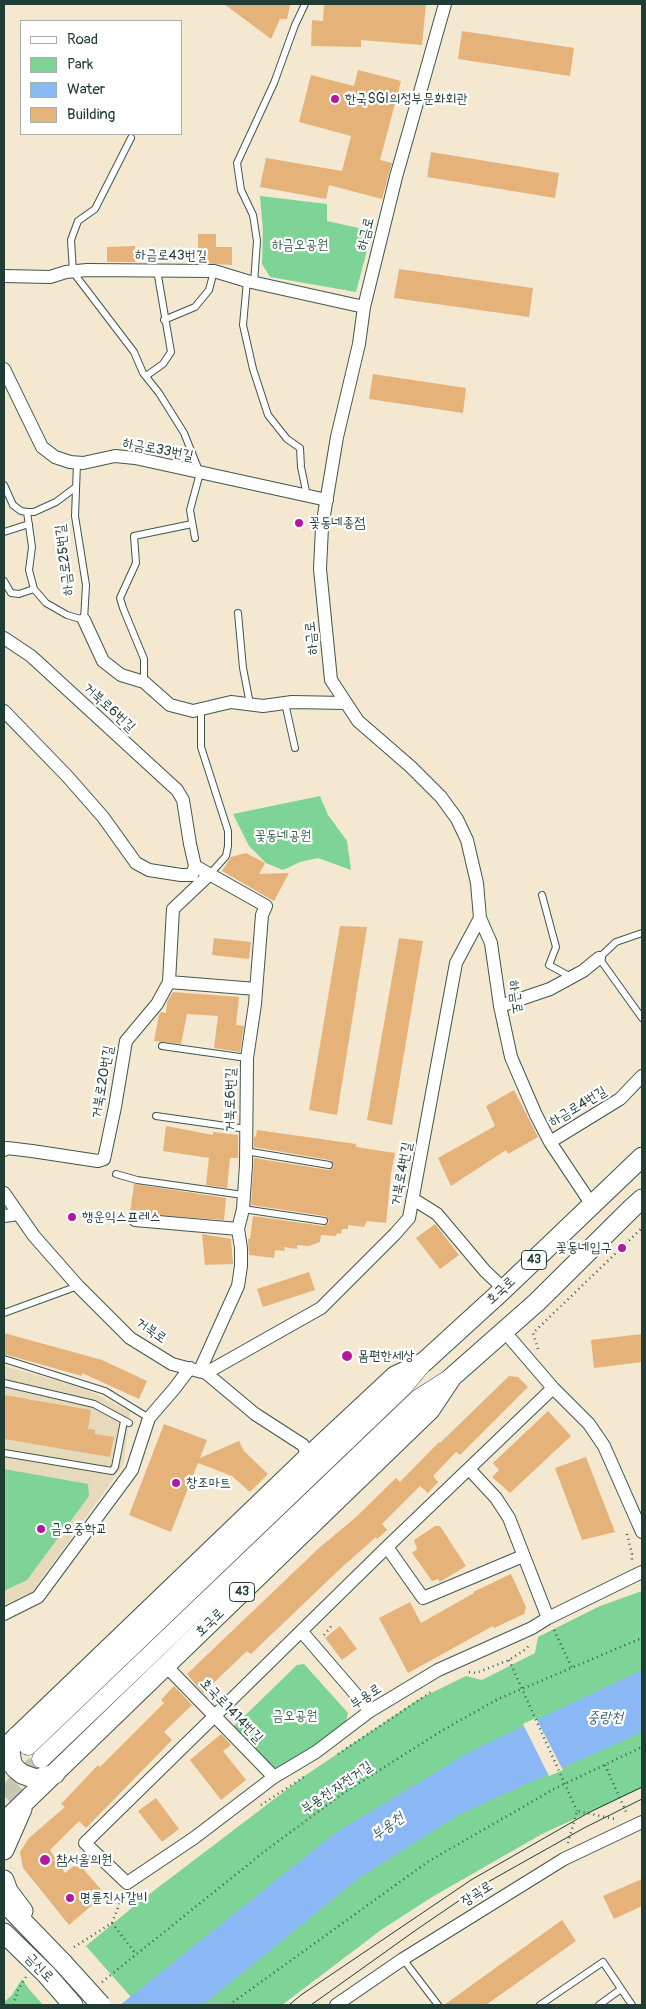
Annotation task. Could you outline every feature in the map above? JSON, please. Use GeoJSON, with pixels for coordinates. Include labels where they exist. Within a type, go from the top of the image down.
{"type":"FeatureCollection","features":[{"type":"Feature","properties":{"kind":"main road","name":"호국로"},"geometry":{"type":"LineString","coordinates":[[4,1749],[23,1740],[308,1457],[395,1376],[424,1362],[504,1289],[642,1157]]}},
{"type":"Feature","properties":{"kind":"main road","name":"호국로"},"geometry":{"type":"LineString","coordinates":[[4,1822],[430,1410],[452,1376],[537,1302],[642,1199]]}},
{"type":"Feature","properties":{"kind":"main road"},"geometry":{"type":"LineString","coordinates":[[23,1740],[10,1751],[12,1764],[16,1769],[22,1774],[36,1779],[54,1774]]}},
{"type":"Feature","properties":{"kind":"main road","name":"43"},"geometry":{"type":"LineString","coordinates":[[4,1850],[26,1801]]}},
{"type":"Feature","properties":{"kind":"main road"},"geometry":{"type":"LineString","coordinates":[[4,1880],[8,1891],[25,1913],[42,1941]]}},
{"type":"Feature","properties":{"kind":"main road","name":"금신로"},"geometry":{"type":"LineString","coordinates":[[4,1902],[64,1963],[101,2005]]}},
{"type":"Feature","properties":{"kind":"main road","name":"금신로"},"geometry":{"type":"LineString","coordinates":[[4,1933],[47,1975],[73,2005]]}},
{"type":"Feature","properties":{"kind":"street","name":"하금로"},"geometry":{"type":"LineString","coordinates":[[445,4],[396,177],[364,307],[359,344],[337,437],[322,527],[320,569],[331,680],[358,721],[412,767],[442,797],[467,840],[475,874],[480,918],[491,943],[500,1006],[511,1058],[550,1142],[592,1204]]}},
{"type":"Feature","properties":{"kind":"street","name":"하금로43번길"},"geometry":{"type":"LineString","coordinates":[[4,276],[50,277],[87,270],[214,271],[250,282],[364,307]]}},
{"type":"Feature","properties":{"kind":"street","name":"하금로33번길"},"geometry":{"type":"LineString","coordinates":[[4,369],[42,447],[55,457],[77,463],[116,456],[135,458],[327,500]]}},
{"type":"Feature","properties":{"kind":"street","name":"하금로25번길"},"geometry":{"type":"LineString","coordinates":[[84,620],[103,661],[121,675],[144,682],[170,705],[193,711],[231,702],[263,706],[285,703],[345,703]]}},
{"type":"Feature","properties":{"kind":"street","name":"거북로6번길"},"geometry":{"type":"LineString","coordinates":[[4,638],[31,656],[177,790],[183,800],[190,844],[196,866],[266,906],[262,916],[256,989],[247,1058],[246,1165],[238,1229],[241,1266],[238,1286],[199,1370]]}},
{"type":"Feature","properties":{"kind":"street"},"geometry":{"type":"LineString","coordinates":[[4,711],[73,783],[136,863],[149,870],[181,875],[192,875],[196,866]]}},
{"type":"Feature","properties":{"kind":"street","name":"거북로20번길"},"geometry":{"type":"LineString","coordinates":[[4,1150],[7,1148],[32,1150],[98,1161],[104,1158],[126,1041],[157,1004],[169,982],[173,909],[210,874]]}},
{"type":"Feature","properties":{"kind":"street","name":"거북로4번길"},"geometry":{"type":"LineString","coordinates":[[199,1370],[321,1308],[395,1234],[408,1218],[456,963],[480,918]]}},
{"type":"Feature","properties":{"kind":"street"},"geometry":{"type":"LineString","coordinates":[[500,1006],[550,989],[583,971],[599,958]]}},
{"type":"Feature","properties":{"kind":"street"},"geometry":{"type":"LineString","coordinates":[[169,982],[256,989]]}},
{"type":"Feature","properties":{"kind":"street","name":"하금로4번길"},"geometry":{"type":"LineString","coordinates":[[550,1142],[620,1099],[642,1076]]}},
{"type":"Feature","properties":{"kind":"street","name":"거북로"},"geometry":{"type":"LineString","coordinates":[[4,1193],[34,1236],[78,1286],[130,1338],[172,1364],[199,1370],[255,1414],[303,1445],[308,1457]]}},
{"type":"Feature","properties":{"kind":"street"},"geometry":{"type":"LineString","coordinates":[[413,1199],[436,1214],[504,1289]]}},
{"type":"Feature","properties":{"kind":"street"},"geometry":{"type":"LineString","coordinates":[[4,1216],[18,1214]]}},
{"type":"Feature","properties":{"kind":"street"},"geometry":{"type":"LineString","coordinates":[[134,1220],[238,1229]]}},
{"type":"Feature","properties":{"kind":"street"},"geometry":{"type":"LineString","coordinates":[[504,1331],[554,1388],[589,1424],[604,1446],[642,1532]]}},
{"type":"Feature","properties":{"kind":"street","name":"호국로"},"geometry":{"type":"LineString","coordinates":[[23,1740],[404,1386],[424,1362]]}},
{"type":"Feature","properties":{"kind":"street"},"geometry":{"type":"LineString","coordinates":[[4,1614],[38,1597],[132,1470],[149,1418],[174,1389],[199,1370]]}},
{"type":"Feature","properties":{"kind":"street","name":"호국로"},"geometry":{"type":"LineString","coordinates":[[41,1759],[419,1398],[452,1376]]}},
{"type":"Feature","properties":{"kind":"street"},"geometry":{"type":"LineString","coordinates":[[128,1889],[85,1843],[387,1547],[554,1388]]}},
{"type":"Feature","properties":{"kind":"street"},"geometry":{"type":"LineString","coordinates":[[469,1469],[496,1498],[509,1518],[550,1622]]}},
{"type":"Feature","properties":{"kind":"street"},"geometry":{"type":"LineString","coordinates":[[387,1547],[423,1598],[524,1556]]}},
{"type":"Feature","properties":{"kind":"street","name":"부용로"},"geometry":{"type":"LineString","coordinates":[[128,1889],[274,1777],[316,1752],[370,1711],[438,1670],[532,1628],[550,1622],[642,1572]]}},
{"type":"Feature","properties":{"kind":"street"},"geometry":{"type":"LineString","coordinates":[[302,1632],[370,1711]]}},
{"type":"Feature","properties":{"kind":"street","name":"호국로1414번길"},"geometry":{"type":"LineString","coordinates":[[166,1666],[274,1777]]}},
{"type":"Feature","properties":{"kind":"street","name":"장곡로"},"geometry":{"type":"LineString","coordinates":[[336,2005],[403,1959],[564,1859],[642,1822]]}},
{"type":"Feature","properties":{"kind":"lane"},"geometry":{"type":"LineString","coordinates":[[306,4],[294,25],[274,83],[237,163],[241,190],[254,215],[257,241],[243,325],[253,369],[268,415],[287,439],[300,448],[300,467],[307,497]]}},
{"type":"Feature","properties":{"kind":"lane"},"geometry":{"type":"LineString","coordinates":[[130,138],[95,209],[78,221],[71,240],[73,272],[134,352],[146,376],[184,433],[200,473],[190,510],[195,538]]}},
{"type":"Feature","properties":{"kind":"lane"},"geometry":{"type":"LineString","coordinates":[[146,376],[162,364],[171,352],[164,320],[157,270]]}},
{"type":"Feature","properties":{"kind":"lane"},"geometry":{"type":"LineString","coordinates":[[164,320],[196,307],[209,290],[214,271]]}},
{"type":"Feature","properties":{"kind":"lane","name":"하금로25번길"},"geometry":{"type":"LineString","coordinates":[[77,463],[75,516],[86,585],[84,620]]}},
{"type":"Feature","properties":{"kind":"lane"},"geometry":{"type":"LineString","coordinates":[[4,485],[13,505],[21,511],[27,512],[34,512],[56,502],[76,487]]}},
{"type":"Feature","properties":{"kind":"lane"},"geometry":{"type":"LineString","coordinates":[[27,512],[32,547],[29,570],[34,589],[46,603],[67,615],[84,620]]}},
{"type":"Feature","properties":{"kind":"lane"},"geometry":{"type":"LineString","coordinates":[[4,532],[29,524]]}},
{"type":"Feature","properties":{"kind":"lane"},"geometry":{"type":"LineString","coordinates":[[144,682],[144,659],[120,598],[136,563],[134,536],[192,524]]}},
{"type":"Feature","properties":{"kind":"lane"},"geometry":{"type":"LineString","coordinates":[[4,581],[11,593],[19,594],[34,589]]}},
{"type":"Feature","properties":{"kind":"lane"},"geometry":{"type":"LineString","coordinates":[[238,613],[243,668],[250,704]]}},
{"type":"Feature","properties":{"kind":"lane"},"geometry":{"type":"LineString","coordinates":[[285,703],[294,748]]}},
{"type":"Feature","properties":{"kind":"lane","name":"거북로20번길"},"geometry":{"type":"LineString","coordinates":[[201,709],[201,747],[228,831],[226,856],[210,874]]}},
{"type":"Feature","properties":{"kind":"lane"},"geometry":{"type":"LineString","coordinates":[[542,895],[556,948],[549,965],[571,977]]}},
{"type":"Feature","properties":{"kind":"lane"},"geometry":{"type":"LineString","coordinates":[[642,933],[616,942],[599,958],[642,1018]]}},
{"type":"Feature","properties":{"kind":"lane"},"geometry":{"type":"LineString","coordinates":[[162,1046],[247,1058]]}},
{"type":"Feature","properties":{"kind":"lane"},"geometry":{"type":"LineString","coordinates":[[156,1116],[247,1129]]}},
{"type":"Feature","properties":{"kind":"lane"},"geometry":{"type":"LineString","coordinates":[[245,1151],[330,1165]]}},
{"type":"Feature","properties":{"kind":"lane"},"geometry":{"type":"LineString","coordinates":[[116,1174],[136,1180],[243,1195]]}},
{"type":"Feature","properties":{"kind":"lane"},"geometry":{"type":"LineString","coordinates":[[242,1209],[324,1220]]}},
{"type":"Feature","properties":{"kind":"lane"},"geometry":{"type":"LineString","coordinates":[[4,1313],[78,1286]]}},
{"type":"Feature","properties":{"kind":"lane"},"geometry":{"type":"LineString","coordinates":[[4,1359],[105,1391],[149,1418]]}},
{"type":"Feature","properties":{"kind":"lane"},"geometry":{"type":"LineString","coordinates":[[4,1383],[94,1404],[126,1422],[115,1467],[112,1471],[4,1452]]}},
{"type":"Feature","properties":{"kind":"lane"},"geometry":{"type":"LineString","coordinates":[[403,1959],[438,2005]]}},
{"type":"Feature","properties":{"kind":"lane"},"geometry":{"type":"LineString","coordinates":[[540,2005],[603,1962],[632,2005]]}},
{"type":"Feature","properties":{"kind":"lane"},"geometry":{"type":"LineString","coordinates":[[599,2005],[621,1989]]}},
{"type":"Feature","properties":{"kind":"path"},"geometry":{"type":"LineString","coordinates":[[540,1356],[533,1333],[642,1228]]}},
{"type":"Feature","properties":{"kind":"path"},"geometry":{"type":"LineString","coordinates":[[625,1529],[632,1554],[632,1563],[629,1570]]}},
{"type":"Feature","properties":{"kind":"path"},"geometry":{"type":"LineString","coordinates":[[550,1622],[572,1668]]}},
{"type":"Feature","properties":{"kind":"path"},"geometry":{"type":"LineString","coordinates":[[322,1638],[334,1624]]}},
{"type":"Feature","properties":{"kind":"path","name":"부용천 자전거길"},"geometry":{"type":"LineString","coordinates":[[102,1983],[265,1851],[345,1792],[443,1730],[498,1699],[642,1638]]}},
{"type":"Feature","properties":{"kind":"path"},"geometry":{"type":"LineString","coordinates":[[462,1671],[476,1673],[509,1660],[526,1649],[531,1642]]}},
{"type":"Feature","properties":{"kind":"path"},"geometry":{"type":"LineString","coordinates":[[509,1660],[577,1811],[564,1859]]}},
{"type":"Feature","properties":{"kind":"path"},"geometry":{"type":"LineString","coordinates":[[332,1758],[438,1688]]}},
{"type":"Feature","properties":{"kind":"path"},"geometry":{"type":"LineString","coordinates":[[229,2005],[428,1861],[554,1789],[642,1747]]}},
{"type":"Feature","properties":{"kind":"path"},"geometry":{"type":"LineString","coordinates":[[605,1765],[627,1814]]}},
{"type":"Feature","properties":{"kind":"path"},"geometry":{"type":"LineString","coordinates":[[258,1808],[307,1775]]}},
{"type":"Feature","properties":{"kind":"path"},"geometry":{"type":"LineString","coordinates":[[577,1811],[616,1819]]}},
{"type":"Feature","properties":{"kind":"path"},"geometry":{"type":"LineString","coordinates":[[74,1947],[112,1923],[121,1900],[128,1889]]}},
{"type":"Feature","properties":{"kind":"path"},"geometry":{"type":"LineString","coordinates":[[112,1923],[136,1954]]}},
{"type":"Feature","properties":{"kind":"path"},"geometry":{"type":"LineString","coordinates":[[13,2005],[18,1990],[26,1977]]}},
{"type":"Feature","properties":{"kind":"shaded area","name":"금오중학교"},"geometry":{"type":"Polygon","coordinates":[[[4,1366],[84,1388],[130,1412],[122,1467],[33,1591],[4,1605],[4,1366]]]}},
{"type":"Feature","properties":{"kind":"green space","name":"하금오공원"},"geometry":{"type":"Polygon","coordinates":[[[260,196],[327,204],[327,221],[372,231],[356,292],[270,277],[262,264],[263,231],[260,196]]]}},
{"type":"Feature","properties":{"kind":"green space","name":"꽃동네공원"},"geometry":{"type":"Polygon","coordinates":[[[320,796],[328,815],[347,841],[351,870],[318,858],[300,862],[283,870],[266,863],[249,846],[233,814],[320,796]]]}},
{"type":"Feature","properties":{"kind":"green space"},"geometry":{"type":"Polygon","coordinates":[[[4,1469],[88,1484],[89,1496],[27,1580],[4,1591],[4,1469]]]}},
{"type":"Feature","properties":{"kind":"green space"},"geometry":{"type":"Polygon","coordinates":[[[642,1591],[642,1788],[542,1834],[432,1897],[381,1930],[282,2005],[138,2005],[86,1946],[139,1902],[306,1775],[419,1699],[466,1676],[482,1680],[535,1653],[538,1637],[600,1606],[642,1591]]]}},
{"type":"Feature","properties":{"kind":"green space","name":"금오공원"},"geometry":{"type":"Polygon","coordinates":[[[304,1664],[348,1713],[346,1722],[275,1774],[232,1728],[297,1665],[304,1664]]]}},
{"type":"Feature","properties":{"kind":"green space"},"geometry":{"type":"Polygon","coordinates":[[[22,1979],[43,2005],[4,2005],[4,2002],[12,1995],[22,1979]]]}},
{"type":"Feature","properties":{"kind":"water","name":"중랑천"},"geometry":{"type":"Polygon","coordinates":[[[642,1670],[642,1732],[458,1815],[359,1878],[203,2005],[120,2005],[335,1833],[473,1750],[642,1670]]]}},
{"type":"Feature","properties":{"kind":"pier"},"geometry":{"type":"Polygon","coordinates":[[[536,1718],[563,1770],[549,1776],[523,1724],[536,1718]]]}},
{"type":"Feature","properties":{"kind":"building"},"geometry":{"type":"Polygon","coordinates":[[[224,4],[290,5],[287,19],[280,19],[271,39],[224,4]]]}},
{"type":"Feature","properties":{"kind":"building"},"geometry":{"type":"Polygon","coordinates":[[[324,4],[426,4],[422,45],[361,40],[361,47],[311,46],[312,20],[323,21],[324,4]]]}},
{"type":"Feature","properties":{"kind":"building"},"geometry":{"type":"Polygon","coordinates":[[[462,31],[574,48],[570,76],[458,59],[462,31]]]}},
{"type":"Feature","properties":{"kind":"building"},"geometry":{"type":"Polygon","coordinates":[[[358,70],[401,81],[380,160],[392,163],[382,199],[329,185],[326,199],[260,187],[266,158],[342,171],[351,136],[299,122],[311,75],[354,86],[358,70]]]}},
{"type":"Feature","properties":{"kind":"building"},"geometry":{"type":"Polygon","coordinates":[[[431,152],[559,173],[555,198],[427,177],[431,152]]]}},
{"type":"Feature","properties":{"kind":"building"},"geometry":{"type":"Polygon","coordinates":[[[198,234],[216,234],[216,247],[232,247],[232,265],[198,263],[198,234]]]}},
{"type":"Feature","properties":{"kind":"building"},"geometry":{"type":"Polygon","coordinates":[[[135,246],[135,262],[107,262],[107,247],[135,246]]]}},
{"type":"Feature","properties":{"kind":"building"},"geometry":{"type":"Polygon","coordinates":[[[399,269],[533,288],[529,317],[394,298],[399,269]]]}},
{"type":"Feature","properties":{"kind":"building"},"geometry":{"type":"Polygon","coordinates":[[[373,374],[466,388],[463,413],[369,399],[373,374]]]}},
{"type":"Feature","properties":{"kind":"building"},"geometry":{"type":"Polygon","coordinates":[[[246,853],[265,863],[259,874],[289,873],[274,901],[222,871],[231,857],[246,853]]]}},
{"type":"Feature","properties":{"kind":"building"},"geometry":{"type":"Polygon","coordinates":[[[340,926],[367,927],[337,1115],[309,1110],[340,926]]]}},
{"type":"Feature","properties":{"kind":"building"},"geometry":{"type":"Polygon","coordinates":[[[214,938],[251,942],[249,959],[212,955],[214,938]]]}},
{"type":"Feature","properties":{"kind":"building"},"geometry":{"type":"Polygon","coordinates":[[[399,938],[423,941],[392,1125],[367,1120],[399,938]]]}},
{"type":"Feature","properties":{"kind":"building"},"geometry":{"type":"Polygon","coordinates":[[[173,992],[239,997],[236,1025],[244,1026],[240,1052],[214,1048],[218,1016],[187,1014],[181,1044],[154,1041],[159,1015],[161,1012],[166,1013],[167,1002],[173,992]]]}},
{"type":"Feature","properties":{"kind":"building"},"geometry":{"type":"Polygon","coordinates":[[[514,1090],[538,1137],[508,1154],[506,1150],[451,1186],[438,1158],[495,1126],[486,1106],[514,1090]]]}},
{"type":"Feature","properties":{"kind":"building"},"geometry":{"type":"Polygon","coordinates":[[[166,1126],[213,1135],[213,1132],[238,1135],[238,1158],[230,1158],[227,1188],[206,1185],[209,1158],[163,1151],[166,1126]]]}},
{"type":"Feature","properties":{"kind":"building"},"geometry":{"type":"Polygon","coordinates":[[[257,1130],[356,1144],[356,1147],[395,1153],[386,1223],[367,1221],[364,1227],[348,1225],[348,1229],[342,1229],[341,1234],[337,1233],[336,1236],[321,1235],[320,1242],[309,1246],[297,1245],[297,1249],[284,1247],[285,1251],[275,1250],[274,1258],[249,1255],[248,1239],[250,1239],[253,1216],[323,1226],[328,1224],[329,1221],[325,1216],[251,1205],[254,1158],[328,1170],[332,1169],[334,1165],[330,1160],[254,1147],[254,1136],[256,1137],[257,1130]]]}},
{"type":"Feature","properties":{"kind":"building"},"geometry":{"type":"Polygon","coordinates":[[[134,1184],[226,1198],[224,1220],[130,1213],[134,1184]]]}},
{"type":"Feature","properties":{"kind":"building"},"geometry":{"type":"Polygon","coordinates":[[[435,1224],[459,1255],[440,1269],[416,1238],[435,1224]]]}},
{"type":"Feature","properties":{"kind":"building"},"geometry":{"type":"Polygon","coordinates":[[[202,1234],[231,1239],[233,1264],[205,1265],[202,1234]]]}},
{"type":"Feature","properties":{"kind":"building"},"geometry":{"type":"Polygon","coordinates":[[[309,1272],[315,1290],[263,1307],[257,1289],[309,1272]]]}},
{"type":"Feature","properties":{"kind":"building"},"geometry":{"type":"Polygon","coordinates":[[[4,1333],[102,1360],[147,1381],[139,1399],[82,1373],[82,1376],[4,1354],[4,1333]]]}},
{"type":"Feature","properties":{"kind":"building"},"geometry":{"type":"Polygon","coordinates":[[[642,1334],[642,1362],[594,1368],[591,1340],[642,1334]]]}},
{"type":"Feature","properties":{"kind":"building"},"geometry":{"type":"Polygon","coordinates":[[[509,1376],[518,1377],[528,1387],[460,1455],[456,1452],[433,1476],[438,1482],[428,1493],[420,1486],[382,1524],[387,1530],[377,1539],[376,1537],[340,1569],[251,1654],[247,1651],[203,1693],[187,1674],[319,1548],[355,1518],[396,1478],[400,1482],[509,1376]]]}},
{"type":"Feature","properties":{"kind":"building"},"geometry":{"type":"Polygon","coordinates":[[[4,1395],[91,1410],[88,1429],[95,1430],[95,1434],[114,1437],[110,1457],[4,1439],[4,1395]]]}},
{"type":"Feature","properties":{"kind":"building"},"geometry":{"type":"Polygon","coordinates":[[[548,1411],[571,1436],[510,1493],[492,1477],[499,1470],[493,1463],[548,1411]]]}},
{"type":"Feature","properties":{"kind":"building"},"geometry":{"type":"Polygon","coordinates":[[[164,1424],[207,1440],[200,1458],[239,1441],[244,1451],[268,1474],[250,1492],[232,1476],[198,1463],[171,1532],[129,1515],[164,1424]]]}},
{"type":"Feature","properties":{"kind":"building"},"geometry":{"type":"Polygon","coordinates":[[[586,1457],[615,1532],[582,1540],[555,1468],[586,1457]]]}},
{"type":"Feature","properties":{"kind":"building"},"geometry":{"type":"Polygon","coordinates":[[[435,1526],[440,1526],[466,1566],[440,1582],[438,1579],[432,1581],[412,1553],[417,1549],[414,1540],[435,1526]]]}},
{"type":"Feature","properties":{"kind":"building"},"geometry":{"type":"Polygon","coordinates":[[[511,1574],[526,1607],[524,1614],[494,1628],[493,1626],[408,1673],[379,1618],[410,1602],[421,1623],[473,1592],[511,1574]]]}},
{"type":"Feature","properties":{"kind":"building"},"geometry":{"type":"Polygon","coordinates":[[[340,1626],[357,1649],[342,1660],[325,1638],[340,1626]]]}},
{"type":"Feature","properties":{"kind":"building"},"geometry":{"type":"Polygon","coordinates":[[[174,1686],[192,1705],[164,1732],[172,1740],[86,1828],[79,1821],[50,1850],[65,1873],[78,1863],[105,1894],[69,1925],[23,1868],[20,1852],[29,1838],[65,1807],[61,1804],[98,1765],[100,1767],[164,1703],[161,1700],[174,1686]]]}},
{"type":"Feature","properties":{"kind":"building"},"geometry":{"type":"Polygon","coordinates":[[[221,1734],[231,1745],[223,1751],[246,1780],[221,1800],[190,1760],[221,1734]]]}},
{"type":"Feature","properties":{"kind":"building"},"geometry":{"type":"Polygon","coordinates":[[[156,1798],[179,1829],[162,1842],[138,1811],[156,1798]]]}},
{"type":"Feature","properties":{"kind":"building"},"geometry":{"type":"Polygon","coordinates":[[[642,1879],[642,1906],[614,1919],[603,1896],[642,1879]]]}},
{"type":"Feature","properties":{"kind":"building"},"geometry":{"type":"Polygon","coordinates":[[[562,1920],[576,1941],[486,2005],[444,2005],[562,1920]]]}},
{"type":"Feature","properties":{"kind":"tunnel"},"geometry":{"type":"LineString","coordinates":[[4,1796],[41,1759]]}},
{"type":"Feature","properties":{"kind":"tram line"},"geometry":{"type":"LineString","coordinates":[[289,2005],[471,1880],[588,1813],[642,1787]]}},
{"type":"Feature","properties":{"kind":"tram line"},"geometry":{"type":"LineString","coordinates":[[311,2005],[479,1887],[584,1828],[642,1799]]}},
{"type":"Feature","properties":{"kind":"place","name":"한국SGI의정부문화회관"},"geometry":{"type":"Point","coordinates":[335,99]}},
{"type":"Feature","properties":{"kind":"place","name":"꽃동네종점"},"geometry":{"type":"Point","coordinates":[299,523]}},
{"type":"Feature","properties":{"kind":"place","name":"행운익스프레스"},"geometry":{"type":"Point","coordinates":[72,1217]}},
{"type":"Feature","properties":{"kind":"place","name":"꽃동네입구"},"geometry":{"type":"Point","coordinates":[622,1248]}},
{"type":"Feature","properties":{"kind":"place","name":"몸편한세상"},"geometry":{"type":"Point","coordinates":[347,1356]}},
{"type":"Feature","properties":{"kind":"place","name":"창조마트"},"geometry":{"type":"Point","coordinates":[176,1483]}},
{"type":"Feature","properties":{"kind":"place","name":"금오중학교"},"geometry":{"type":"Point","coordinates":[41,1529]}},
{"type":"Feature","properties":{"kind":"place","name":"참서울의원"},"geometry":{"type":"Point","coordinates":[45,1860]}},
{"type":"Feature","properties":{"kind":"place","name":"명륜진사갈비"},"geometry":{"type":"Point","coordinates":[70,1898]}},
{"type":"Feature","properties":{"kind":"water label","name":"부용천"},"geometry":{"type":"Point","coordinates":[388,1827]}}]}
